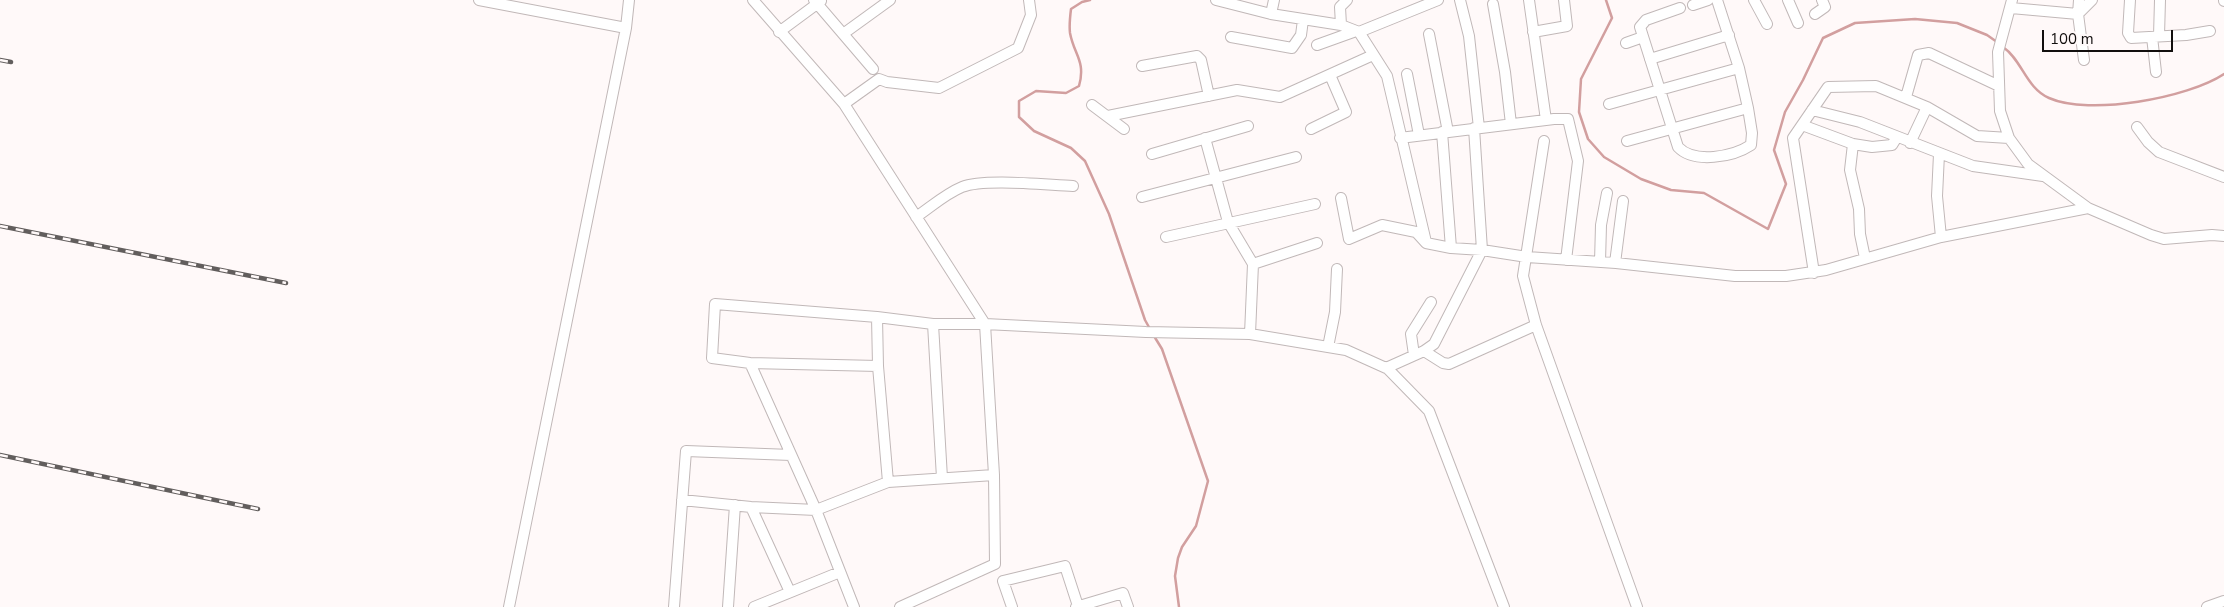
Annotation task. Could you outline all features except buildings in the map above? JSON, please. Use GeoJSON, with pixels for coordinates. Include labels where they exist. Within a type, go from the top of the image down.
{"type":"FeatureCollection","features":[{"type":"Feature","properties":{"kind":"street"},"geometry":{"type":"LineString","coordinates":[[479,0],[626,28]]}},
{"type":"Feature","properties":{"kind":"street"},"geometry":{"type":"LineString","coordinates":[[509,607],[626,28],[629,0]]}},
{"type":"Feature","properties":{"kind":"street"},"geometry":{"type":"LineString","coordinates":[[753,0],[779,32],[844,104],[985,324],[994,476],[995,564],[900,607]]}},
{"type":"Feature","properties":{"kind":"street"},"geometry":{"type":"LineString","coordinates":[[843,34],[890,0]]}},
{"type":"Feature","properties":{"kind":"street"},"geometry":{"type":"LineString","coordinates":[[844,104],[880,79],[887,82],[939,88],[1018,48],[1031,15],[1029,0]]}},
{"type":"Feature","properties":{"kind":"street"},"geometry":{"type":"LineString","coordinates":[[1216,0],[1271,14],[1341,25],[1357,31],[1386,76],[1426,243]]}},
{"type":"Feature","properties":{"kind":"street"},"geometry":{"type":"LineString","coordinates":[[1271,14],[1274,0]]}},
{"type":"Feature","properties":{"kind":"street"},"geometry":{"type":"LineString","coordinates":[[1341,25],[1340,7],[1347,0]]}},
{"type":"Feature","properties":{"kind":"street"},"geometry":{"type":"LineString","coordinates":[[1386,367],[1419,353],[1434,344],[1482,250],[1477,128],[1469,36],[1460,0]]}},
{"type":"Feature","properties":{"kind":"street"},"geometry":{"type":"LineString","coordinates":[[1529,0],[1546,120]]}},
{"type":"Feature","properties":{"kind":"street"},"geometry":{"type":"LineString","coordinates":[[1533,32],[1567,26],[1564,0]]}},
{"type":"Feature","properties":{"kind":"street"},"geometry":{"type":"LineString","coordinates":[[1693,5],[1708,0]]}},
{"type":"Feature","properties":{"kind":"street"},"geometry":{"type":"LineString","coordinates":[[1680,8],[1642,22],[1640,27],[1678,147],[1684,154],[1704,158],[1744,150],[1751,145],[1752,139],[1748,108],[1739,68],[1717,0]]}},
{"type":"Feature","properties":{"kind":"street"},"geometry":{"type":"LineString","coordinates":[[1754,0],[1767,24]]}},
{"type":"Feature","properties":{"kind":"street"},"geometry":{"type":"LineString","coordinates":[[1788,0],[1798,23]]}},
{"type":"Feature","properties":{"kind":"street"},"geometry":{"type":"LineString","coordinates":[[1815,14],[1825,7],[1822,0]]}},
{"type":"Feature","properties":{"kind":"street"},"geometry":{"type":"LineString","coordinates":[[2079,0],[2078,14],[2084,60]]}},
{"type":"Feature","properties":{"kind":"street"},"geometry":{"type":"LineString","coordinates":[[2078,14],[2092,0]]}},
{"type":"Feature","properties":{"kind":"street"},"geometry":{"type":"LineString","coordinates":[[2130,0],[2128,35],[2131,38],[2186,36],[2210,31]]}},
{"type":"Feature","properties":{"kind":"street"},"geometry":{"type":"LineString","coordinates":[[2156,72],[2156,37],[2160,0]]}},
{"type":"Feature","properties":{"kind":"street"},"geometry":{"type":"LineString","coordinates":[[779,32],[818,1],[873,69]]}},
{"type":"Feature","properties":{"kind":"street"},"geometry":{"type":"LineString","coordinates":[[1317,45],[1433,1]]}},
{"type":"Feature","properties":{"kind":"street"},"geometry":{"type":"LineString","coordinates":[[1493,4],[1506,72],[1511,124]]}},
{"type":"Feature","properties":{"kind":"street"},"geometry":{"type":"LineString","coordinates":[[2078,14],[2047,5],[2011,4],[1998,52],[2000,111],[2009,138],[2028,164],[2088,208],[2164,240],[2212,235],[2224,236]]}},
{"type":"Feature","properties":{"kind":"street"},"geometry":{"type":"LineString","coordinates":[[1231,37],[1292,48],[1301,34],[1303,20]]}},
{"type":"Feature","properties":{"kind":"street"},"geometry":{"type":"LineString","coordinates":[[1429,34],[1445,132],[1451,248]]}},
{"type":"Feature","properties":{"kind":"street"},"geometry":{"type":"LineString","coordinates":[[1650,59],[1728,35]]}},
{"type":"Feature","properties":{"kind":"street"},"geometry":{"type":"LineString","coordinates":[[1626,43],[1643,37]]}},
{"type":"Feature","properties":{"kind":"street"},"geometry":{"type":"LineString","coordinates":[[1906,97],[1918,55],[1929,53],[1999,86]]}},
{"type":"Feature","properties":{"kind":"street"},"geometry":{"type":"LineString","coordinates":[[1108,116],[1237,90],[1280,97],[1373,55]]}},
{"type":"Feature","properties":{"kind":"street"},"geometry":{"type":"LineString","coordinates":[[1142,66],[1197,56],[1201,60],[1208,96]]}},
{"type":"Feature","properties":{"kind":"street"},"geometry":{"type":"LineString","coordinates":[[1609,104],[1739,68]]}},
{"type":"Feature","properties":{"kind":"street"},"geometry":{"type":"LineString","coordinates":[[1407,74],[1419,135]]}},
{"type":"Feature","properties":{"kind":"street"},"geometry":{"type":"LineString","coordinates":[[1311,129],[1346,112],[1330,75]]}},
{"type":"Feature","properties":{"kind":"street"},"geometry":{"type":"LineString","coordinates":[[1814,273],[1793,138],[1828,87],[1876,86],[1906,97],[1977,136],[2009,138]]}},
{"type":"Feature","properties":{"kind":"street"},"geometry":{"type":"LineString","coordinates":[[1092,105],[1124,129]]}},
{"type":"Feature","properties":{"kind":"street"},"geometry":{"type":"LineString","coordinates":[[1627,141],[1748,108]]}},
{"type":"Feature","properties":{"kind":"street"},"geometry":{"type":"LineString","coordinates":[[1910,143],[1926,108]]}},
{"type":"Feature","properties":{"kind":"street"},"geometry":{"type":"LineString","coordinates":[[1812,110],[1860,122],[1973,166],[2044,176]]}},
{"type":"Feature","properties":{"kind":"street"},"geometry":{"type":"LineString","coordinates":[[1400,138],[1568,119],[1577,156],[1566,260]]}},
{"type":"Feature","properties":{"kind":"street"},"geometry":{"type":"LineString","coordinates":[[1802,125],[1853,144],[1872,147],[1889,146],[1894,144],[1897,137]]}},
{"type":"Feature","properties":{"kind":"street"},"geometry":{"type":"LineString","coordinates":[[1152,154],[1248,126]]}},
{"type":"Feature","properties":{"kind":"street"},"geometry":{"type":"LineString","coordinates":[[2137,127],[2148,142],[2159,152],[2224,177]]}},
{"type":"Feature","properties":{"kind":"street"},"geometry":{"type":"LineString","coordinates":[[1205,138],[1228,222],[1253,264],[1250,334]]}},
{"type":"Feature","properties":{"kind":"street"},"geometry":{"type":"LineString","coordinates":[[1544,141],[1523,276],[1536,325],[1637,607]]}},
{"type":"Feature","properties":{"kind":"street"},"geometry":{"type":"LineString","coordinates":[[1853,144],[1850,170],[1859,209],[1860,234],[1865,258]]}},
{"type":"Feature","properties":{"kind":"street"},"geometry":{"type":"LineString","coordinates":[[1939,154],[1937,196],[1941,237]]}},
{"type":"Feature","properties":{"kind":"street"},"geometry":{"type":"LineString","coordinates":[[1142,197],[1296,157]]}},
{"type":"Feature","properties":{"kind":"street"},"geometry":{"type":"LineString","coordinates":[[916,217],[952,192],[974,184],[1012,183],[1073,186]]}},
{"type":"Feature","properties":{"kind":"street"},"geometry":{"type":"LineString","coordinates":[[1600,262],[1601,225],[1607,193]]}},
{"type":"Feature","properties":{"kind":"street"},"geometry":{"type":"LineString","coordinates":[[1341,198],[1349,239],[1382,225],[1416,232],[1426,243],[1451,248],[1735,276],[1786,276],[1814,273],[1941,237],[2088,208]]}},
{"type":"Feature","properties":{"kind":"street"},"geometry":{"type":"LineString","coordinates":[[1616,263],[1623,201]]}},
{"type":"Feature","properties":{"kind":"street"},"geometry":{"type":"LineString","coordinates":[[1166,237],[1316,204]]}},
{"type":"Feature","properties":{"kind":"street"},"geometry":{"type":"LineString","coordinates":[[1253,264],[1317,244]]}},
{"type":"Feature","properties":{"kind":"street"},"geometry":{"type":"LineString","coordinates":[[1328,347],[1335,312],[1337,269]]}},
{"type":"Feature","properties":{"kind":"street"},"geometry":{"type":"LineString","coordinates":[[1431,302],[1411,334],[1419,353],[1443,363],[1449,364],[1536,325]]}},
{"type":"Feature","properties":{"kind":"street"},"geometry":{"type":"LineString","coordinates":[[878,366],[750,363],[712,358],[715,304],[877,317],[933,324],[985,324],[1146,332],[1250,334],[1346,350],[1386,367],[1429,411],[1504,607]]}},
{"type":"Feature","properties":{"kind":"street"},"geometry":{"type":"LineString","coordinates":[[877,317],[878,366],[888,482]]}},
{"type":"Feature","properties":{"kind":"street"},"geometry":{"type":"LineString","coordinates":[[933,324],[942,478]]}},
{"type":"Feature","properties":{"kind":"street"},"geometry":{"type":"LineString","coordinates":[[750,363],[816,510],[854,607]]}},
{"type":"Feature","properties":{"kind":"street"},"geometry":{"type":"LineString","coordinates":[[674,607],[686,451],[791,455]]}},
{"type":"Feature","properties":{"kind":"street"},"geometry":{"type":"LineString","coordinates":[[682,500],[751,507],[816,510],[888,482],[994,476]]}},
{"type":"Feature","properties":{"kind":"street"},"geometry":{"type":"LineString","coordinates":[[728,607],[735,505]]}},
{"type":"Feature","properties":{"kind":"street"},"geometry":{"type":"LineString","coordinates":[[751,507],[790,592]]}},
{"type":"Feature","properties":{"kind":"street"},"geometry":{"type":"LineString","coordinates":[[1012,607],[1002,581],[1065,566],[1077,607],[1123,593],[1128,607]]}},
{"type":"Feature","properties":{"kind":"street"},"geometry":{"type":"LineString","coordinates":[[754,607],[840,572]]}},
{"type":"Feature","properties":{"kind":"street"},"geometry":{"type":"LineString","coordinates":[[2207,607],[2224,600]]}},
{"type":"Feature","properties":{"kind":"waterway"},"geometry":{"type":"LineString","coordinates":[[1090,0],[1082,2],[1071,9],[1070,33],[1079,58],[1081,70],[1079,86],[1066,93],[1036,91],[1019,101],[1019,117],[1034,131],[1071,148],[1085,161],[1109,214],[1145,320],[1150,329]]}},
{"type":"Feature","properties":{"kind":"waterway"},"geometry":{"type":"LineString","coordinates":[[1606,0],[1612,18],[1581,79],[1579,112],[1588,139],[1604,157],[1641,179],[1671,190],[1704,193],[1768,229],[1786,184],[1774,150],[1785,112],[1823,38],[1855,23],[1915,19],[1957,23],[1987,35],[1997,42]]}},
{"type":"Feature","properties":{"kind":"waterway"},"geometry":{"type":"LineString","coordinates":[[2003,47],[2015,59],[2035,88],[2049,98],[2067,103],[2112,105],[2138,102],[2187,90],[2208,83],[2224,74]]}},
{"type":"Feature","properties":{"kind":"waterway"},"geometry":{"type":"LineString","coordinates":[[1154,336],[1162,349],[1208,481],[1196,526],[1182,547],[1178,558],[1175,576],[1179,607]]}},
{"type":"Feature","properties":{"kind":"railway"},"geometry":{"type":"LineString","coordinates":[[0,60],[11,62]]}},
{"type":"Feature","properties":{"kind":"railway"},"geometry":{"type":"LineString","coordinates":[[0,226],[286,283]]}},
{"type":"Feature","properties":{"kind":"railway"},"geometry":{"type":"LineString","coordinates":[[0,455],[258,509]]}}]}
